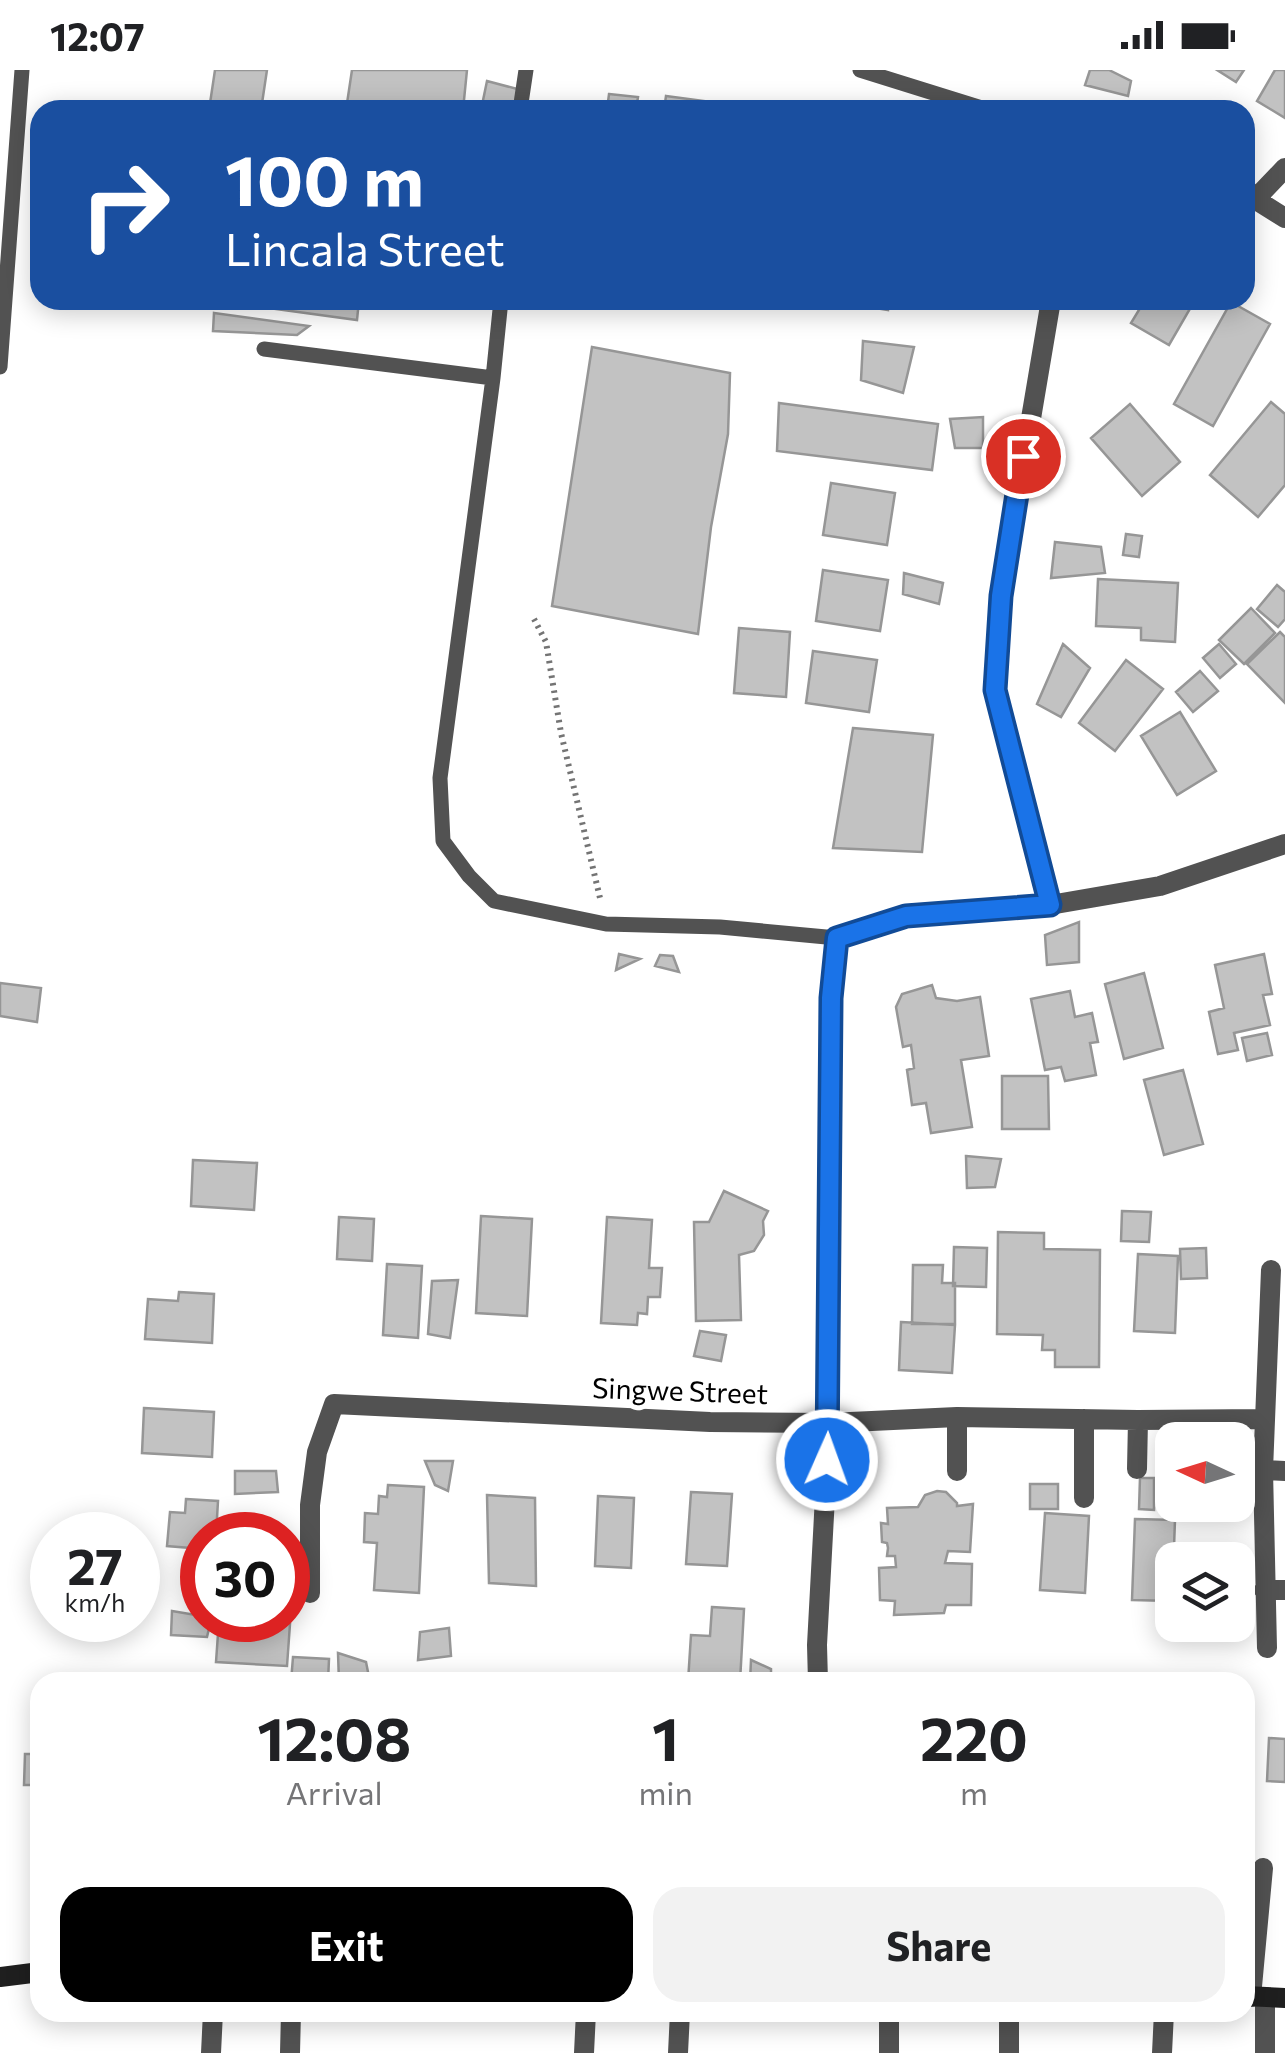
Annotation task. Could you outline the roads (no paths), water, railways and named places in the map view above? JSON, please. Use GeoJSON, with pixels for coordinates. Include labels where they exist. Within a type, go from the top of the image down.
{"type":"FeatureCollection","features":[{"type":"Feature","properties":{"kind":"main road"},"geometry":{"type":"LineString","coordinates":[[0,1977],[30,1973]]}},
{"type":"Feature","properties":{"kind":"street"},"geometry":{"type":"LineString","coordinates":[[1255,194],[1264,191],[1285,168]]}},
{"type":"Feature","properties":{"kind":"street"},"geometry":{"type":"LineString","coordinates":[[1255,199],[1284,215]]}},
{"type":"Feature","properties":{"kind":"street"},"geometry":{"type":"LineString","coordinates":[[1049,310],[1001,596],[995,690],[1050,905]]}},
{"type":"Feature","properties":{"kind":"street"},"geometry":{"type":"LineString","coordinates":[[818,1672],[829,1423],[831,998],[837,938],[906,916],[1050,905],[1160,886],[1285,844]]}},
{"type":"Feature","properties":{"kind":"street"},"geometry":{"type":"LineString","coordinates":[[1267,1648],[1275,1590],[1262,1470],[1264,1419],[1276,1378],[1271,1270]]}},
{"type":"Feature","properties":{"kind":"street","name":"Singwe Street"},"geometry":{"type":"LineString","coordinates":[[310,1512],[317,1452],[334,1404],[710,1422],[829,1423],[958,1417],[1264,1419]]}},
{"type":"Feature","properties":{"kind":"street"},"geometry":{"type":"LineString","coordinates":[[956,1471],[958,1417]]}},
{"type":"Feature","properties":{"kind":"street"},"geometry":{"type":"LineString","coordinates":[[1084,1419],[1084,1498]]}},
{"type":"Feature","properties":{"kind":"street"},"geometry":{"type":"LineString","coordinates":[[1138,1420],[1138,1468]]}},
{"type":"Feature","properties":{"kind":"street"},"geometry":{"type":"LineString","coordinates":[[1262,1470],[1285,1471]]}},
{"type":"Feature","properties":{"kind":"street"},"geometry":{"type":"LineString","coordinates":[[1263,1868],[1261,1997],[1266,2053]]}},
{"type":"Feature","properties":{"kind":"street"},"geometry":{"type":"LineString","coordinates":[[212,2053],[213,2022]]}},
{"type":"Feature","properties":{"kind":"street"},"geometry":{"type":"LineString","coordinates":[[290,2053],[291,2022]]}},
{"type":"Feature","properties":{"kind":"street"},"geometry":{"type":"LineString","coordinates":[[584,2053],[586,2022]]}},
{"type":"Feature","properties":{"kind":"street"},"geometry":{"type":"LineString","coordinates":[[678,2053],[680,2022]]}},
{"type":"Feature","properties":{"kind":"street"},"geometry":{"type":"LineString","coordinates":[[889,2022],[889,2053]]}},
{"type":"Feature","properties":{"kind":"street"},"geometry":{"type":"LineString","coordinates":[[1009,2022],[1009,2053]]}},
{"type":"Feature","properties":{"kind":"street"},"geometry":{"type":"LineString","coordinates":[[1162,2053],[1164,2022]]}},
{"type":"Feature","properties":{"kind":"lane"},"geometry":{"type":"LineString","coordinates":[[0,367],[22,70]]}},
{"type":"Feature","properties":{"kind":"lane"},"geometry":{"type":"LineString","coordinates":[[522,100],[526,70]]}},
{"type":"Feature","properties":{"kind":"lane"},"geometry":{"type":"LineString","coordinates":[[860,70],[956,100]]}},
{"type":"Feature","properties":{"kind":"lane"},"geometry":{"type":"LineString","coordinates":[[500,310],[440,778],[443,841],[494,901],[606,924],[720,927],[837,938]]}},
{"type":"Feature","properties":{"kind":"lane"},"geometry":{"type":"LineString","coordinates":[[264,349],[494,378]]}}]}
